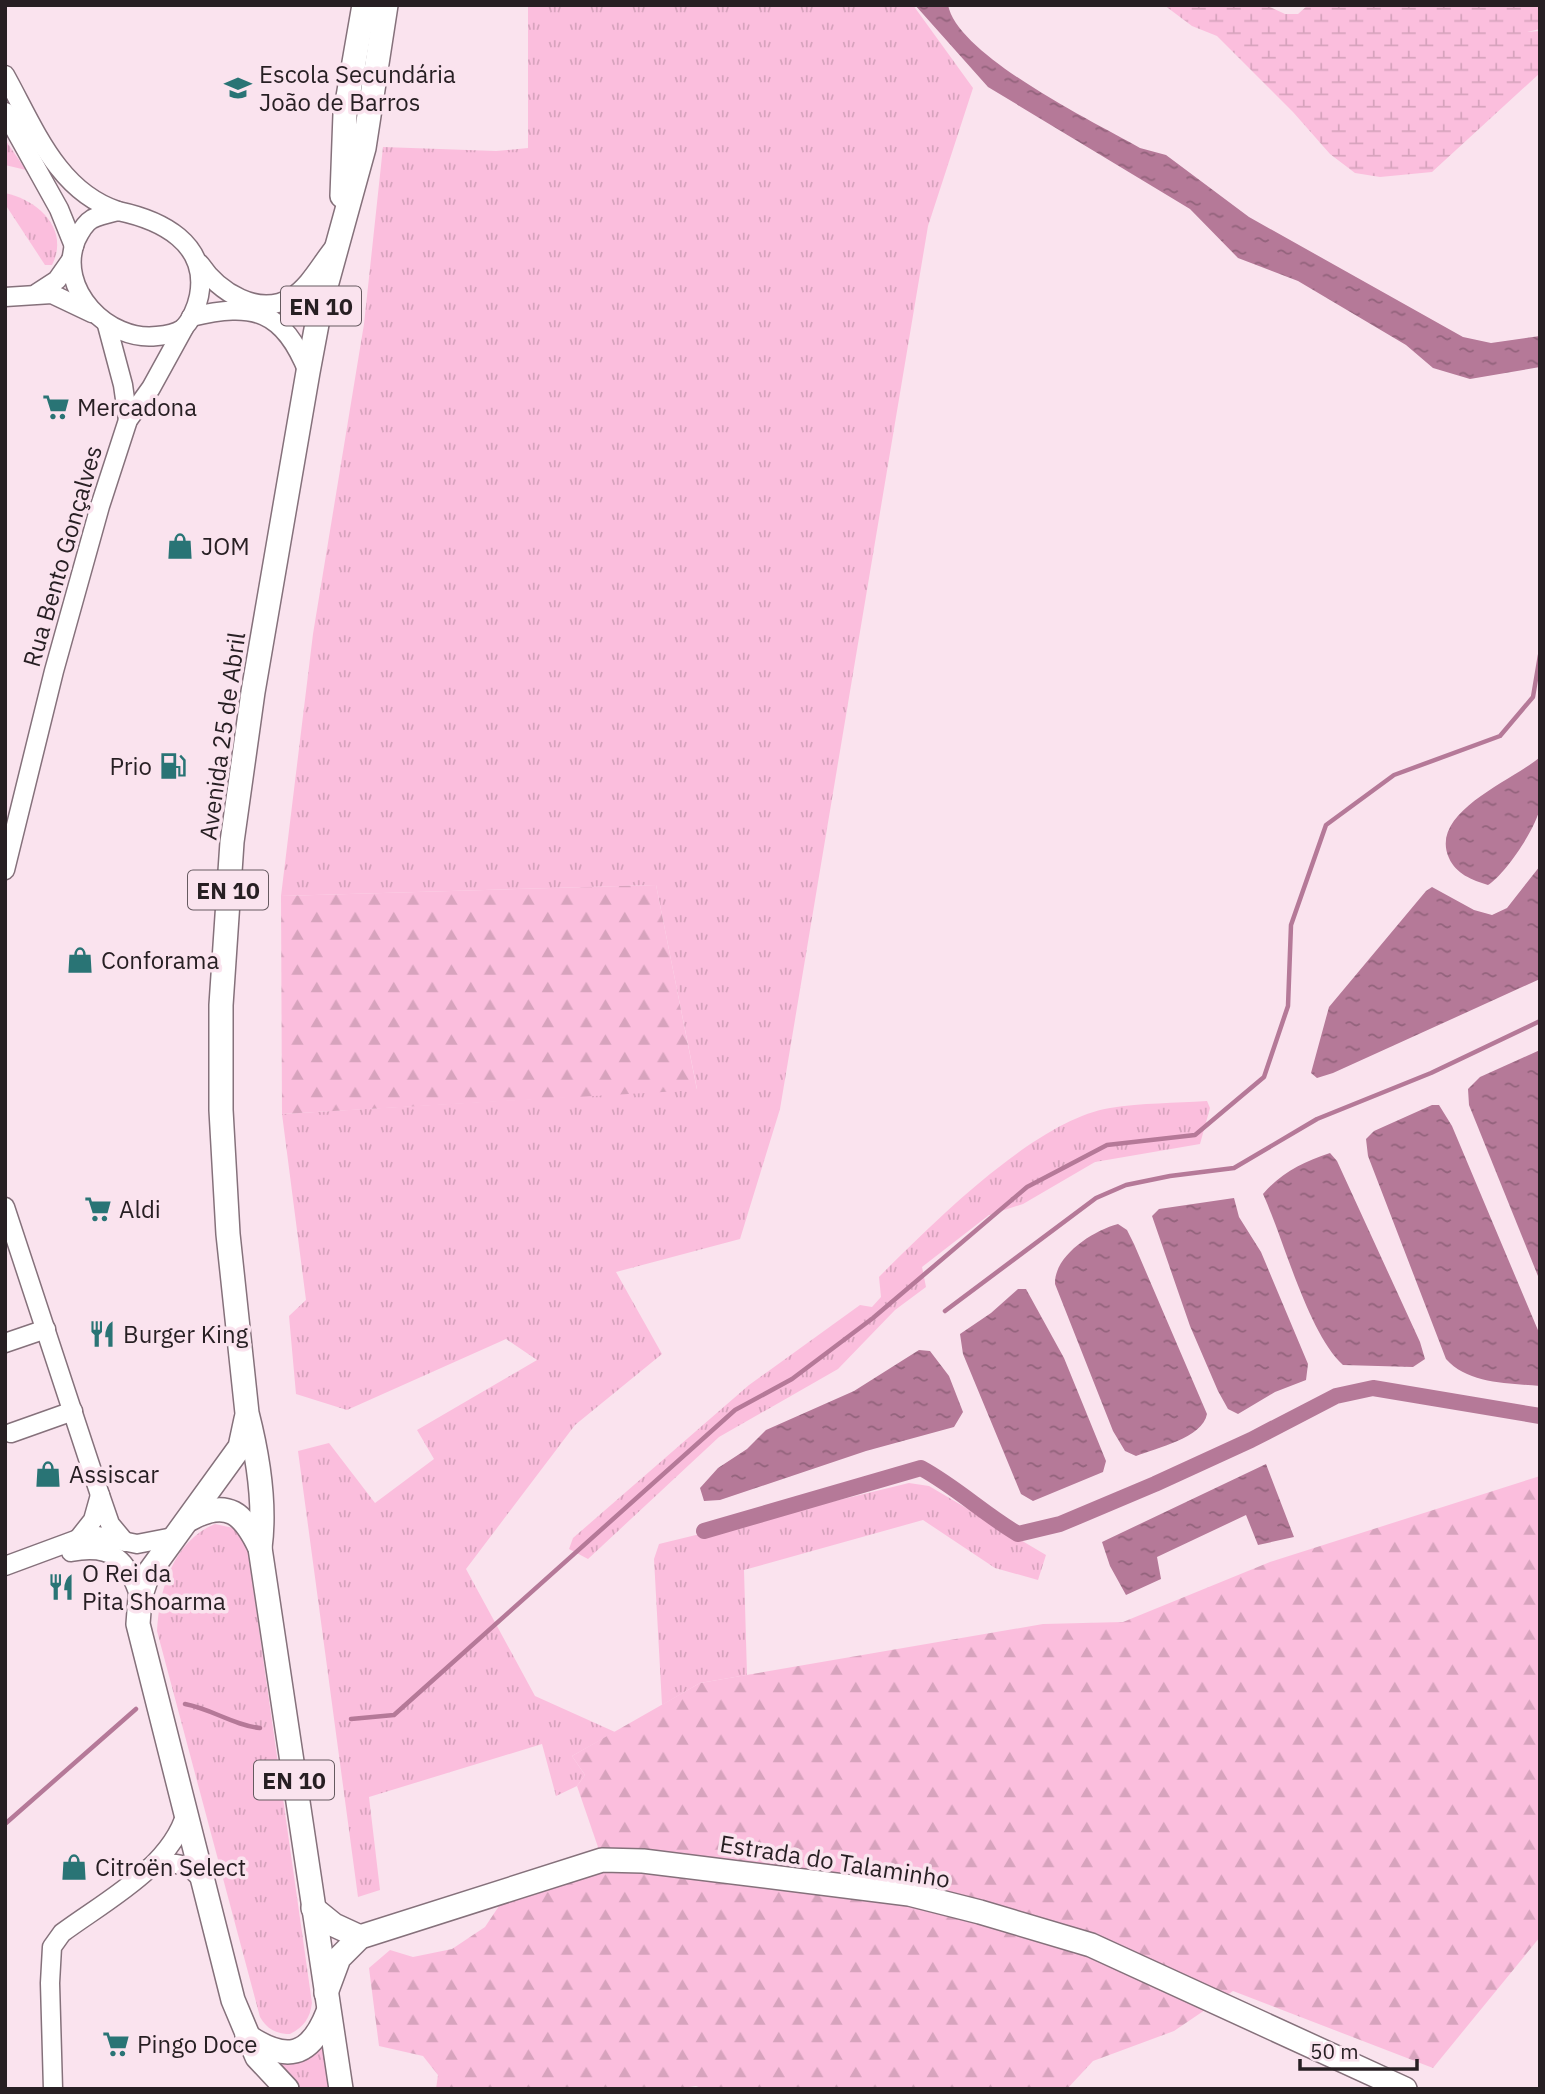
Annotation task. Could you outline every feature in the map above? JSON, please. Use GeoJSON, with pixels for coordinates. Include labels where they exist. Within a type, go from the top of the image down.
{"type":"FeatureCollection","features":[{"type":"Feature","properties":{"kind":"main road","name":"Avenida 25 de Abril"},"geometry":{"type":"LineString","coordinates":[[340,242],[345,114],[364,5]]}},
{"type":"Feature","properties":{"kind":"main road","name":"Avenida 25 de Abril"},"geometry":{"type":"LineString","coordinates":[[341,2089],[260,1548],[263,1522],[255,1444],[247,1413],[224,1186],[221,1058],[225,923],[236,803],[253,692],[320,308],[365,148],[386,5]]}},
{"type":"Feature","properties":{"kind":"main road","name":"Avenida 25 de Abril"},"geometry":{"type":"LineString","coordinates":[[247,1413],[240,1447],[148,1574],[140,1598],[138,1624],[233,2000],[247,2036],[268,2071],[287,2089]]}},
{"type":"Feature","properties":{"kind":"main road","name":"Avenida 25 de Abril"},"geometry":{"type":"LineString","coordinates":[[190,1519],[209,1509],[224,1509],[237,1514],[249,1524],[260,1548]]}},
{"type":"Feature","properties":{"kind":"main road","name":"Estrada do Talaminho"},"geometry":{"type":"LineString","coordinates":[[360,1937],[602,1860],[693,1866],[790,1881],[909,1894],[1091,1945],[1405,2089]]}},
{"type":"Feature","properties":{"kind":"main road"},"geometry":{"type":"LineString","coordinates":[[247,2036],[268,2050],[283,2053],[296,2052],[308,2046],[321,2031],[339,1958],[360,1937],[334,1925],[313,1908]]}},
{"type":"Feature","properties":{"kind":"street"},"geometry":{"type":"LineString","coordinates":[[5,75],[56,167],[80,192],[99,205],[144,216],[166,226],[181,237],[208,276],[232,296],[248,302],[276,303],[292,297],[309,282],[318,265],[340,242]]}},
{"type":"Feature","properties":{"kind":"street"},"geometry":{"type":"LineString","coordinates":[[5,112],[58,209],[85,302],[102,321]]}},
{"type":"Feature","properties":{"kind":"street"},"geometry":{"type":"LineString","coordinates":[[37,293],[57,280],[91,220],[118,211]]}},
{"type":"Feature","properties":{"kind":"street"},"geometry":{"type":"LineString","coordinates":[[188,323],[202,281],[195,258]]}},
{"type":"Feature","properties":{"kind":"street"},"geometry":{"type":"LineString","coordinates":[[5,297],[37,293],[62,297],[128,336],[170,334],[188,323],[220,310],[242,311],[272,319],[296,342],[308,372]]}},
{"type":"Feature","properties":{"kind":"street","name":"Rua Bento Gonçalves"},"geometry":{"type":"LineString","coordinates":[[102,321],[123,385],[128,420]]}},
{"type":"Feature","properties":{"kind":"street","name":"Rua Bento Gonçalves"},"geometry":{"type":"LineString","coordinates":[[5,870],[58,659],[100,506],[128,420],[151,388],[188,323]]}},
{"type":"Feature","properties":{"kind":"street"},"geometry":{"type":"LineString","coordinates":[[5,1207],[110,1524],[125,1542]]}},
{"type":"Feature","properties":{"kind":"street"},"geometry":{"type":"LineString","coordinates":[[5,1343],[46,1329]]}},
{"type":"Feature","properties":{"kind":"street"},"geometry":{"type":"LineString","coordinates":[[11,1433],[73,1411]]}},
{"type":"Feature","properties":{"kind":"street"},"geometry":{"type":"LineString","coordinates":[[78,1539],[93,1520],[100,1495]]}},
{"type":"Feature","properties":{"kind":"street"},"geometry":{"type":"LineString","coordinates":[[40,1556],[78,1539],[98,1536],[137,1544],[173,1537]]}},
{"type":"Feature","properties":{"kind":"street"},"geometry":{"type":"LineString","coordinates":[[5,1566],[40,1556],[91,1548],[121,1558],[133,1576],[140,1598]]}},
{"type":"Feature","properties":{"kind":"street"},"geometry":{"type":"LineString","coordinates":[[53,2089],[52,1947],[62,1933],[149,1868],[177,1838],[186,1813]]}},
{"type":"Feature","properties":{"kind":"street"},"geometry":{"type":"LineString","coordinates":[[149,1868],[166,1863],[182,1865],[196,1872],[203,1882]]}},
{"type":"Feature","properties":{"kind":"green space"},"geometry":{"type":"Polygon","coordinates":[[[528,5],[913,5],[973,88],[928,226],[780,1109],[740,1239],[616,1272],[662,1354],[575,1425],[466,1569],[535,1696],[615,1732],[572,1756],[585,1775],[577,1786],[556,1796],[542,1744],[369,1797],[380,1890],[358,1897],[298,1451],[329,1443],[375,1503],[434,1459],[417,1430],[537,1360],[506,1339],[347,1410],[296,1394],[289,1316],[306,1300],[282,1114],[697,1089],[656,885],[281,896],[313,634],[364,324],[383,147],[496,151],[528,148],[528,5]]]}},
{"type":"Feature","properties":{"kind":"green space"},"geometry":{"type":"Polygon","coordinates":[[[1164,5],[1266,5],[1285,14],[1298,14],[1308,5],[1540,5],[1540,29],[1527,32],[1540,31],[1540,73],[1432,172],[1380,177],[1355,173],[1330,154],[1293,112],[1217,36],[1192,26],[1164,5]]]}},
{"type":"Feature","properties":{"kind":"green space"},"geometry":{"type":"Polygon","coordinates":[[[6,141],[26,170],[5,165],[6,141]]]}},
{"type":"Feature","properties":{"kind":"green space"},"geometry":{"type":"Polygon","coordinates":[[[5,193],[29,202],[48,218],[57,240],[57,252],[52,265],[45,265],[5,204],[5,193]]]}},
{"type":"Feature","properties":{"kind":"green space"},"geometry":{"type":"Polygon","coordinates":[[[656,885],[697,1090],[282,1114],[281,896],[656,885]]]}},
{"type":"Feature","properties":{"kind":"green space"},"geometry":{"type":"Polygon","coordinates":[[[1207,1101],[1210,1108],[1200,1144],[1095,1162],[1023,1204],[989,1215],[922,1267],[926,1287],[895,1310],[838,1369],[719,1437],[588,1559],[569,1549],[573,1538],[749,1385],[860,1305],[872,1307],[881,1297],[879,1277],[956,1203],[1018,1153],[1050,1132],[1081,1117],[1110,1108],[1207,1101]]]}},
{"type":"Feature","properties":{"kind":"green space"},"geometry":{"type":"Polygon","coordinates":[[[1540,1476],[1540,1937],[1433,2068],[1233,1991],[1174,2031],[1093,2061],[1067,2089],[704,2089],[696,2086],[675,2089],[436,2089],[438,2075],[423,2056],[379,2046],[369,1968],[390,1950],[413,1957],[452,1949],[485,1927],[501,1903],[599,1850],[577,1786],[585,1775],[572,1756],[700,1683],[1043,1624],[1123,1622],[1270,1562],[1540,1476]]]}},
{"type":"Feature","properties":{"kind":"green space"},"geometry":{"type":"Polygon","coordinates":[[[909,1483],[929,1486],[1046,1555],[1038,1580],[995,1568],[923,1520],[744,1570],[747,1675],[700,1683],[662,1705],[654,1559],[659,1544],[909,1483]]]}},
{"type":"Feature","properties":{"kind":"green space"},"geometry":{"type":"Polygon","coordinates":[[[215,1524],[233,1528],[247,1545],[312,2003],[306,2022],[290,2034],[272,2030],[260,2017],[157,1631],[161,1599],[171,1568],[188,1542],[215,1524]]]}},
{"type":"Feature","properties":{"kind":"green space"},"geometry":{"type":"Polygon","coordinates":[[[324,2039],[332,2089],[297,2089],[269,2062],[285,2063],[324,2039]]]}},
{"type":"Feature","properties":{"kind":"water"},"geometry":{"type":"Polygon","coordinates":[[[915,5],[948,5],[957,25],[976,45],[1030,86],[1140,148],[1166,155],[1249,217],[1463,337],[1491,343],[1540,336],[1540,367],[1470,379],[1433,368],[1406,345],[1298,281],[1238,258],[1190,209],[988,87],[915,5]]]}},
{"type":"Feature","properties":{"kind":"water"},"geometry":{"type":"Polygon","coordinates":[[[1540,757],[1538,816],[1519,850],[1488,885],[1465,876],[1449,858],[1446,841],[1451,826],[1477,799],[1540,757]]]}},
{"type":"Feature","properties":{"kind":"water"},"geometry":{"type":"Polygon","coordinates":[[[1540,866],[1540,979],[1333,1073],[1317,1078],[1311,1073],[1329,1007],[1426,891],[1432,887],[1474,910],[1492,915],[1507,908],[1540,866]]]}},
{"type":"Feature","properties":{"kind":"water"},"geometry":{"type":"Polygon","coordinates":[[[1540,1050],[1540,1281],[1469,1105],[1468,1089],[1480,1077],[1540,1050]]]}},
{"type":"Feature","properties":{"kind":"water"},"geometry":{"type":"Polygon","coordinates":[[[1432,1105],[1439,1105],[1452,1126],[1540,1335],[1540,1386],[1477,1378],[1455,1367],[1446,1359],[1368,1156],[1366,1139],[1374,1131],[1432,1105]]]}},
{"type":"Feature","properties":{"kind":"water"},"geometry":{"type":"Polygon","coordinates":[[[1330,1153],[1337,1161],[1420,1342],[1425,1359],[1413,1367],[1343,1365],[1319,1331],[1298,1285],[1263,1194],[1293,1169],[1330,1153]]]}},
{"type":"Feature","properties":{"kind":"water"},"geometry":{"type":"Polygon","coordinates":[[[1234,1198],[1239,1217],[1261,1252],[1308,1364],[1306,1380],[1275,1392],[1238,1414],[1228,1409],[1218,1391],[1190,1326],[1152,1216],[1159,1209],[1234,1198]]]}},
{"type":"Feature","properties":{"kind":"water"},"geometry":{"type":"Polygon","coordinates":[[[1118,1224],[1127,1230],[1134,1244],[1207,1414],[1204,1422],[1188,1436],[1136,1456],[1125,1451],[1113,1431],[1055,1284],[1061,1264],[1076,1246],[1097,1232],[1118,1224]]]}},
{"type":"Feature","properties":{"kind":"water"},"geometry":{"type":"Polygon","coordinates":[[[1018,1289],[1026,1289],[1064,1358],[1106,1461],[1103,1472],[1033,1501],[1021,1494],[963,1354],[960,1334],[991,1313],[1018,1289]]]}},
{"type":"Feature","properties":{"kind":"water"},"geometry":{"type":"Polygon","coordinates":[[[919,1350],[930,1351],[949,1376],[963,1412],[954,1427],[866,1451],[720,1500],[704,1501],[700,1488],[718,1468],[747,1449],[766,1430],[854,1391],[919,1350]]]}},
{"type":"Feature","properties":{"kind":"water"},"geometry":{"type":"Polygon","coordinates":[[[1266,1464],[1294,1537],[1258,1545],[1246,1515],[1157,1557],[1161,1579],[1126,1595],[1110,1566],[1102,1542],[1266,1464]]]}},
{"type":"Feature","properties":{"kind":"waterway"},"geometry":{"type":"LineString","coordinates":[[351,1719],[394,1715],[735,1410],[792,1379],[873,1318],[1027,1187],[1107,1145],[1195,1135],[1264,1077],[1288,1006],[1291,925],[1326,825],[1394,775],[1500,736],[1533,697],[1540,655]]}},
{"type":"Feature","properties":{"kind":"waterway"},"geometry":{"type":"LineString","coordinates":[[945,1311],[1096,1198],[1126,1185],[1234,1168],[1317,1119],[1431,1073],[1540,1021]]}},
{"type":"Feature","properties":{"kind":"waterway"},"geometry":{"type":"LineString","coordinates":[[704,1531],[921,1468],[1018,1534],[1060,1524],[1251,1440],[1336,1396],[1373,1388],[1540,1416]]}},
{"type":"Feature","properties":{"kind":"waterway"},"geometry":{"type":"LineString","coordinates":[[185,1704],[260,1728]]}},
{"type":"Feature","properties":{"kind":"waterway"},"geometry":{"type":"LineString","coordinates":[[5,1824],[136,1709]]}},
{"type":"Feature","properties":{"kind":"place","name":"Escola Secundária João de Barros"},"geometry":{"type":"Point","coordinates":[238,88]}},
{"type":"Feature","properties":{"kind":"place","name":"Mercadona"},"geometry":{"type":"Point","coordinates":[56,407]}},
{"type":"Feature","properties":{"kind":"place","name":"JOM"},"geometry":{"type":"Point","coordinates":[180,546]}},
{"type":"Feature","properties":{"kind":"place","name":"Prio"},"geometry":{"type":"Point","coordinates":[173,766]}},
{"type":"Feature","properties":{"kind":"place","name":"Conforama"},"geometry":{"type":"Point","coordinates":[80,960]}},
{"type":"Feature","properties":{"kind":"place","name":"Aldi"},"geometry":{"type":"Point","coordinates":[98,1209]}},
{"type":"Feature","properties":{"kind":"place","name":"Burger King"},"geometry":{"type":"Point","coordinates":[102,1334]}},
{"type":"Feature","properties":{"kind":"place","name":"Assiscar"},"geometry":{"type":"Point","coordinates":[48,1474]}},
{"type":"Feature","properties":{"kind":"place","name":"O Rei da Pita Shoarma"},"geometry":{"type":"Point","coordinates":[61,1587]}},
{"type":"Feature","properties":{"kind":"place","name":"Citroën Select"},"geometry":{"type":"Point","coordinates":[74,1867]}},
{"type":"Feature","properties":{"kind":"place","name":"Pingo Doce"},"geometry":{"type":"Point","coordinates":[116,2044]}}]}
